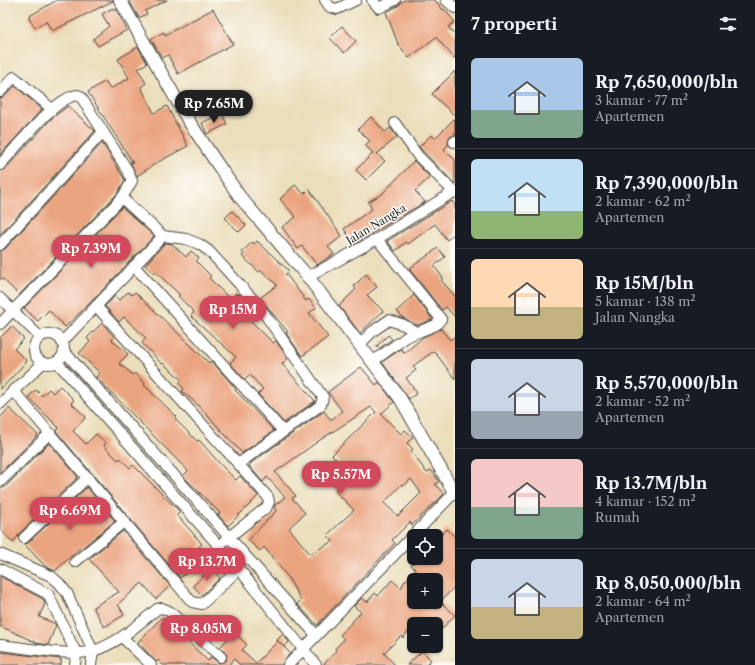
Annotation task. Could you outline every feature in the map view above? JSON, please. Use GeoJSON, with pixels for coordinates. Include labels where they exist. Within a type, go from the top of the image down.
{"type":"FeatureCollection","features":[{"type":"Feature","properties":{"kind":"street"},"geometry":{"type":"LineString","coordinates":[[120,0],[188,120],[216,162],[240,197],[308,277],[400,398],[455,493],[288,665]]}},
{"type":"Feature","properties":{"kind":"street"},"geometry":{"type":"LineString","coordinates":[[325,0],[330,7],[337,9],[356,0]]}},
{"type":"Feature","properties":{"kind":"street"},"geometry":{"type":"LineString","coordinates":[[372,0],[379,8],[395,0]]}},
{"type":"Feature","properties":{"kind":"street"},"geometry":{"type":"LineString","coordinates":[[446,0],[455,8]]}},
{"type":"Feature","properties":{"kind":"street"},"geometry":{"type":"LineString","coordinates":[[0,92],[14,78],[52,109]]}},
{"type":"Feature","properties":{"kind":"street"},"geometry":{"type":"LineString","coordinates":[[0,165],[52,109],[70,96],[78,95],[104,132],[131,176],[130,186],[122,198],[0,324]]}},
{"type":"Feature","properties":{"kind":"street"},"geometry":{"type":"LineString","coordinates":[[395,123],[418,156],[454,192]]}},
{"type":"Feature","properties":{"kind":"street"},"geometry":{"type":"LineString","coordinates":[[0,245],[104,132]]}},
{"type":"Feature","properties":{"kind":"street","name":"Jalan Nangka"},"geometry":{"type":"LineString","coordinates":[[308,277],[377,239],[454,192]]}},
{"type":"Feature","properties":{"kind":"street"},"geometry":{"type":"LineString","coordinates":[[122,198],[163,236],[186,239],[199,244],[208,251],[259,306],[324,397],[324,401],[321,405],[238,464]]}},
{"type":"Feature","properties":{"kind":"street"},"geometry":{"type":"LineString","coordinates":[[163,236],[96,306],[63,346],[61,357],[57,362],[50,364],[43,363],[37,358],[34,351],[35,343],[40,337],[48,334],[52,335],[63,346],[122,417],[316,635]]}},
{"type":"Feature","properties":{"kind":"street"},"geometry":{"type":"LineString","coordinates":[[372,362],[416,332],[436,325],[441,319],[377,239]]}},
{"type":"Feature","properties":{"kind":"street"},"geometry":{"type":"LineString","coordinates":[[134,266],[283,431]]}},
{"type":"Feature","properties":{"kind":"street"},"geometry":{"type":"LineString","coordinates":[[0,298],[40,337]]}},
{"type":"Feature","properties":{"kind":"street"},"geometry":{"type":"LineString","coordinates":[[96,306],[268,497],[269,502],[267,507],[218,546]]}},
{"type":"Feature","properties":{"kind":"street"},"geometry":{"type":"LineString","coordinates":[[360,344],[373,331],[389,320],[404,324],[416,332]]}},
{"type":"Feature","properties":{"kind":"street"},"geometry":{"type":"LineString","coordinates":[[57,362],[239,570],[316,665]]}},
{"type":"Feature","properties":{"kind":"street"},"geometry":{"type":"LineString","coordinates":[[0,404],[43,363]]}},
{"type":"Feature","properties":{"kind":"street"},"geometry":{"type":"LineString","coordinates":[[14,390],[195,604],[202,604],[239,570]]}},
{"type":"Feature","properties":{"kind":"street"},"geometry":{"type":"LineString","coordinates":[[112,425],[122,417]]}},
{"type":"Feature","properties":{"kind":"street"},"geometry":{"type":"LineString","coordinates":[[0,482],[50,433]]}},
{"type":"Feature","properties":{"kind":"street"},"geometry":{"type":"LineString","coordinates":[[24,538],[88,477]]}},
{"type":"Feature","properties":{"kind":"street"},"geometry":{"type":"LineString","coordinates":[[165,486],[175,477]]}},
{"type":"Feature","properties":{"kind":"street"},"geometry":{"type":"LineString","coordinates":[[75,562],[125,521]]}},
{"type":"Feature","properties":{"kind":"street"},"geometry":{"type":"LineString","coordinates":[[0,554],[50,576],[68,593],[93,651],[91,665]]}},
{"type":"Feature","properties":{"kind":"street"},"geometry":{"type":"LineString","coordinates":[[0,569],[48,594],[76,653],[75,665]]}},
{"type":"Feature","properties":{"kind":"street"},"geometry":{"type":"LineString","coordinates":[[2,644],[76,653],[93,651],[122,637],[157,609],[165,609],[221,657]]}},
{"type":"Feature","properties":{"kind":"street"},"geometry":{"type":"LineString","coordinates":[[122,637],[151,665]]}},
{"type":"Feature","properties":{"kind":"building"},"geometry":{"type":"Polygon","coordinates":[[[57,0],[113,1],[52,31],[46,21],[35,28],[28,17],[57,0]]]}},
{"type":"Feature","properties":{"kind":"building"},"geometry":{"type":"Polygon","coordinates":[[[133,0],[167,0],[145,11],[147,14],[139,18],[130,2],[133,0]]]}},
{"type":"Feature","properties":{"kind":"building"},"geometry":{"type":"Polygon","coordinates":[[[404,0],[435,0],[443,10],[444,9],[455,22],[448,27],[455,35],[455,59],[436,37],[409,58],[398,44],[386,12],[398,6],[404,0]]]}},
{"type":"Feature","properties":{"kind":"building"},"geometry":{"type":"Polygon","coordinates":[[[113,8],[114,10],[116,9],[127,30],[98,46],[93,39],[109,26],[102,14],[113,8]]]}},
{"type":"Feature","properties":{"kind":"building"},"geometry":{"type":"Polygon","coordinates":[[[213,9],[233,44],[178,74],[168,55],[162,58],[151,39],[164,32],[165,35],[213,9]]]}},
{"type":"Feature","properties":{"kind":"building"},"geometry":{"type":"Polygon","coordinates":[[[342,26],[356,41],[344,53],[330,38],[342,26]]]}},
{"type":"Feature","properties":{"kind":"building"},"geometry":{"type":"Polygon","coordinates":[[[138,47],[147,63],[138,69],[146,83],[141,87],[154,113],[167,106],[188,146],[158,162],[137,176],[130,162],[133,163],[88,92],[105,81],[110,89],[129,78],[118,59],[138,47]]]}},
{"type":"Feature","properties":{"kind":"building"},"geometry":{"type":"Polygon","coordinates":[[[455,71],[455,116],[432,94],[455,71]]]}},
{"type":"Feature","properties":{"kind":"building"},"geometry":{"type":"Polygon","coordinates":[[[15,86],[42,109],[0,155],[0,98],[5,96],[15,86]]]}},
{"type":"Feature","properties":{"kind":"building"},"geometry":{"type":"Polygon","coordinates":[[[68,106],[95,131],[0,235],[0,171],[5,169],[52,118],[68,106]]]}},
{"type":"Feature","properties":{"kind":"building"},"geometry":{"type":"Polygon","coordinates":[[[222,113],[227,124],[207,134],[202,123],[222,113]]]}},
{"type":"Feature","properties":{"kind":"building"},"geometry":{"type":"Polygon","coordinates":[[[371,117],[385,132],[390,128],[397,137],[377,154],[385,161],[366,180],[356,170],[373,153],[365,145],[370,141],[358,129],[371,117]]]}},
{"type":"Feature","properties":{"kind":"building"},"geometry":{"type":"Polygon","coordinates":[[[455,118],[455,135],[449,137],[448,145],[444,149],[455,160],[455,184],[419,147],[431,135],[435,138],[455,118]]]}},
{"type":"Feature","properties":{"kind":"building"},"geometry":{"type":"Polygon","coordinates":[[[102,143],[125,180],[117,194],[19,295],[3,279],[0,279],[0,251],[5,249],[102,143]]]}},
{"type":"Feature","properties":{"kind":"building"},"geometry":{"type":"Polygon","coordinates":[[[414,161],[430,177],[415,191],[425,202],[354,244],[344,229],[372,209],[368,202],[382,194],[414,161]]]}},
{"type":"Feature","properties":{"kind":"building"},"geometry":{"type":"Polygon","coordinates":[[[295,185],[304,194],[309,189],[342,236],[328,247],[334,254],[317,265],[302,246],[298,249],[282,227],[296,217],[280,199],[295,185]]]}},
{"type":"Feature","properties":{"kind":"building"},"geometry":{"type":"Polygon","coordinates":[[[452,201],[455,205],[455,233],[447,240],[435,224],[408,244],[406,242],[395,251],[387,241],[452,201]]]}},
{"type":"Feature","properties":{"kind":"building"},"geometry":{"type":"Polygon","coordinates":[[[122,207],[154,236],[65,327],[49,310],[38,321],[24,308],[122,207]]]}},
{"type":"Feature","properties":{"kind":"building"},"geometry":{"type":"Polygon","coordinates":[[[232,211],[246,225],[239,232],[225,218],[232,211]]]}},
{"type":"Feature","properties":{"kind":"building"},"geometry":{"type":"Polygon","coordinates":[[[257,241],[289,271],[286,274],[306,301],[309,299],[316,308],[309,313],[328,337],[302,356],[286,333],[288,332],[260,298],[277,285],[261,270],[259,272],[242,256],[244,254],[242,252],[252,242],[254,244],[257,241]]]}},
{"type":"Feature","properties":{"kind":"building"},"geometry":{"type":"Polygon","coordinates":[[[165,243],[172,244],[186,257],[191,251],[199,258],[196,261],[211,276],[209,278],[230,299],[236,293],[238,295],[239,294],[257,314],[251,321],[273,343],[276,341],[288,358],[282,364],[315,401],[284,423],[258,394],[263,389],[250,375],[245,380],[230,363],[236,357],[191,316],[194,312],[178,296],[180,295],[155,271],[154,273],[145,265],[165,243]]]}},
{"type":"Feature","properties":{"kind":"building"},"geometry":{"type":"Polygon","coordinates":[[[438,248],[445,257],[434,266],[443,278],[441,280],[455,296],[455,317],[446,307],[442,310],[409,269],[438,248]]]}},
{"type":"Feature","properties":{"kind":"building"},"geometry":{"type":"Polygon","coordinates":[[[366,274],[377,287],[367,295],[383,311],[360,333],[339,306],[356,289],[354,286],[366,274]]]}},
{"type":"Feature","properties":{"kind":"building"},"geometry":{"type":"Polygon","coordinates":[[[128,292],[132,295],[135,292],[209,363],[210,361],[215,365],[236,389],[235,390],[274,431],[242,453],[197,404],[182,391],[184,389],[179,383],[182,380],[163,363],[162,364],[142,343],[146,338],[124,317],[119,322],[105,306],[115,296],[119,300],[128,292]]]}},
{"type":"Feature","properties":{"kind":"building"},"geometry":{"type":"Polygon","coordinates":[[[414,295],[432,320],[417,325],[403,318],[397,311],[414,295]]]}},
{"type":"Feature","properties":{"kind":"building"},"geometry":{"type":"Polygon","coordinates":[[[102,323],[114,337],[112,340],[128,354],[119,363],[133,375],[135,373],[145,384],[144,385],[177,417],[175,419],[197,441],[199,440],[236,480],[240,476],[258,496],[228,526],[218,515],[220,513],[183,476],[188,471],[96,377],[100,373],[79,353],[90,342],[87,338],[102,323]]]}},
{"type":"Feature","properties":{"kind":"building"},"geometry":{"type":"Polygon","coordinates":[[[12,326],[24,339],[14,349],[27,361],[0,390],[0,338],[12,326]]]}},
{"type":"Feature","properties":{"kind":"building"},"geometry":{"type":"Polygon","coordinates":[[[441,329],[450,340],[455,336],[455,379],[434,351],[413,366],[416,370],[406,378],[417,393],[409,399],[382,362],[401,349],[405,353],[423,337],[441,329]]]}},
{"type":"Feature","properties":{"kind":"building"},"geometry":{"type":"Polygon","coordinates":[[[388,335],[392,339],[379,349],[377,346],[388,335]]]}},
{"type":"Feature","properties":{"kind":"building"},"geometry":{"type":"Polygon","coordinates":[[[361,367],[376,385],[379,382],[394,402],[381,414],[401,434],[405,430],[413,437],[407,443],[413,449],[411,451],[427,473],[431,470],[439,482],[435,484],[444,494],[412,525],[410,522],[392,540],[395,543],[317,625],[297,604],[301,600],[287,576],[264,547],[260,551],[248,540],[276,511],[274,506],[285,497],[267,477],[263,482],[249,466],[251,463],[324,411],[331,420],[342,411],[328,392],[361,367]],[[371,407],[320,440],[275,472],[296,496],[292,498],[305,513],[289,528],[310,554],[333,541],[327,535],[354,510],[335,491],[337,488],[326,478],[340,463],[332,455],[376,412],[371,407]],[[411,479],[403,486],[402,484],[384,503],[398,516],[421,493],[411,479]]]}},
{"type":"Feature","properties":{"kind":"building"},"geometry":{"type":"Polygon","coordinates":[[[60,386],[74,400],[71,403],[86,417],[73,431],[86,444],[96,434],[106,443],[104,446],[118,460],[120,458],[130,468],[133,465],[180,512],[177,515],[202,544],[183,561],[192,569],[180,578],[56,431],[59,428],[28,397],[36,390],[42,396],[49,389],[53,393],[60,386]]]}},
{"type":"Feature","properties":{"kind":"building"},"geometry":{"type":"Polygon","coordinates":[[[9,408],[38,435],[0,473],[0,418],[9,408]]]}},
{"type":"Feature","properties":{"kind":"building"},"geometry":{"type":"Polygon","coordinates":[[[49,443],[78,477],[20,533],[13,543],[0,529],[0,488],[5,487],[49,443]]]}},
{"type":"Feature","properties":{"kind":"building"},"geometry":{"type":"Polygon","coordinates":[[[87,487],[115,521],[81,549],[80,548],[55,571],[45,566],[24,544],[28,543],[87,487]]]}},
{"type":"Feature","properties":{"kind":"building"},"geometry":{"type":"Polygon","coordinates":[[[447,529],[455,537],[455,586],[443,599],[443,573],[413,573],[416,570],[411,565],[443,565],[443,533],[447,529]]]}},
{"type":"Feature","properties":{"kind":"building"},"geometry":{"type":"Polygon","coordinates":[[[123,531],[170,586],[156,599],[142,583],[118,604],[124,615],[104,627],[93,607],[119,592],[89,559],[123,531]]]}},
{"type":"Feature","properties":{"kind":"building"},"geometry":{"type":"Polygon","coordinates":[[[211,568],[220,578],[202,595],[193,586],[211,568]]]}},
{"type":"Feature","properties":{"kind":"building"},"geometry":{"type":"Polygon","coordinates":[[[0,576],[43,599],[45,604],[39,617],[56,625],[48,645],[37,643],[0,626],[0,576]]]}},
{"type":"Feature","properties":{"kind":"building"},"geometry":{"type":"Polygon","coordinates":[[[407,579],[407,609],[443,609],[443,605],[455,615],[443,628],[443,617],[407,617],[407,633],[403,638],[401,636],[384,653],[395,665],[323,665],[336,651],[335,649],[344,639],[340,635],[361,612],[354,606],[362,598],[367,602],[375,593],[378,596],[392,580],[401,588],[407,579]]]}},
{"type":"Feature","properties":{"kind":"building"},"geometry":{"type":"Polygon","coordinates":[[[162,617],[208,661],[211,657],[219,663],[226,661],[227,655],[220,647],[234,632],[247,645],[242,650],[256,663],[278,641],[290,653],[282,665],[240,665],[234,659],[229,665],[163,665],[158,660],[156,662],[138,642],[162,617]]]}},
{"type":"Feature","properties":{"kind":"building"},"geometry":{"type":"Polygon","coordinates":[[[283,634],[289,642],[284,647],[277,640],[283,634]]]}},
{"type":"Feature","properties":{"kind":"building"},"geometry":{"type":"Polygon","coordinates":[[[0,652],[61,659],[61,665],[0,665],[0,652]]]}},
{"type":"Feature","properties":{"kind":"building"},"geometry":{"type":"Polygon","coordinates":[[[420,653],[424,653],[431,660],[426,665],[407,665],[420,653]]]}}]}
